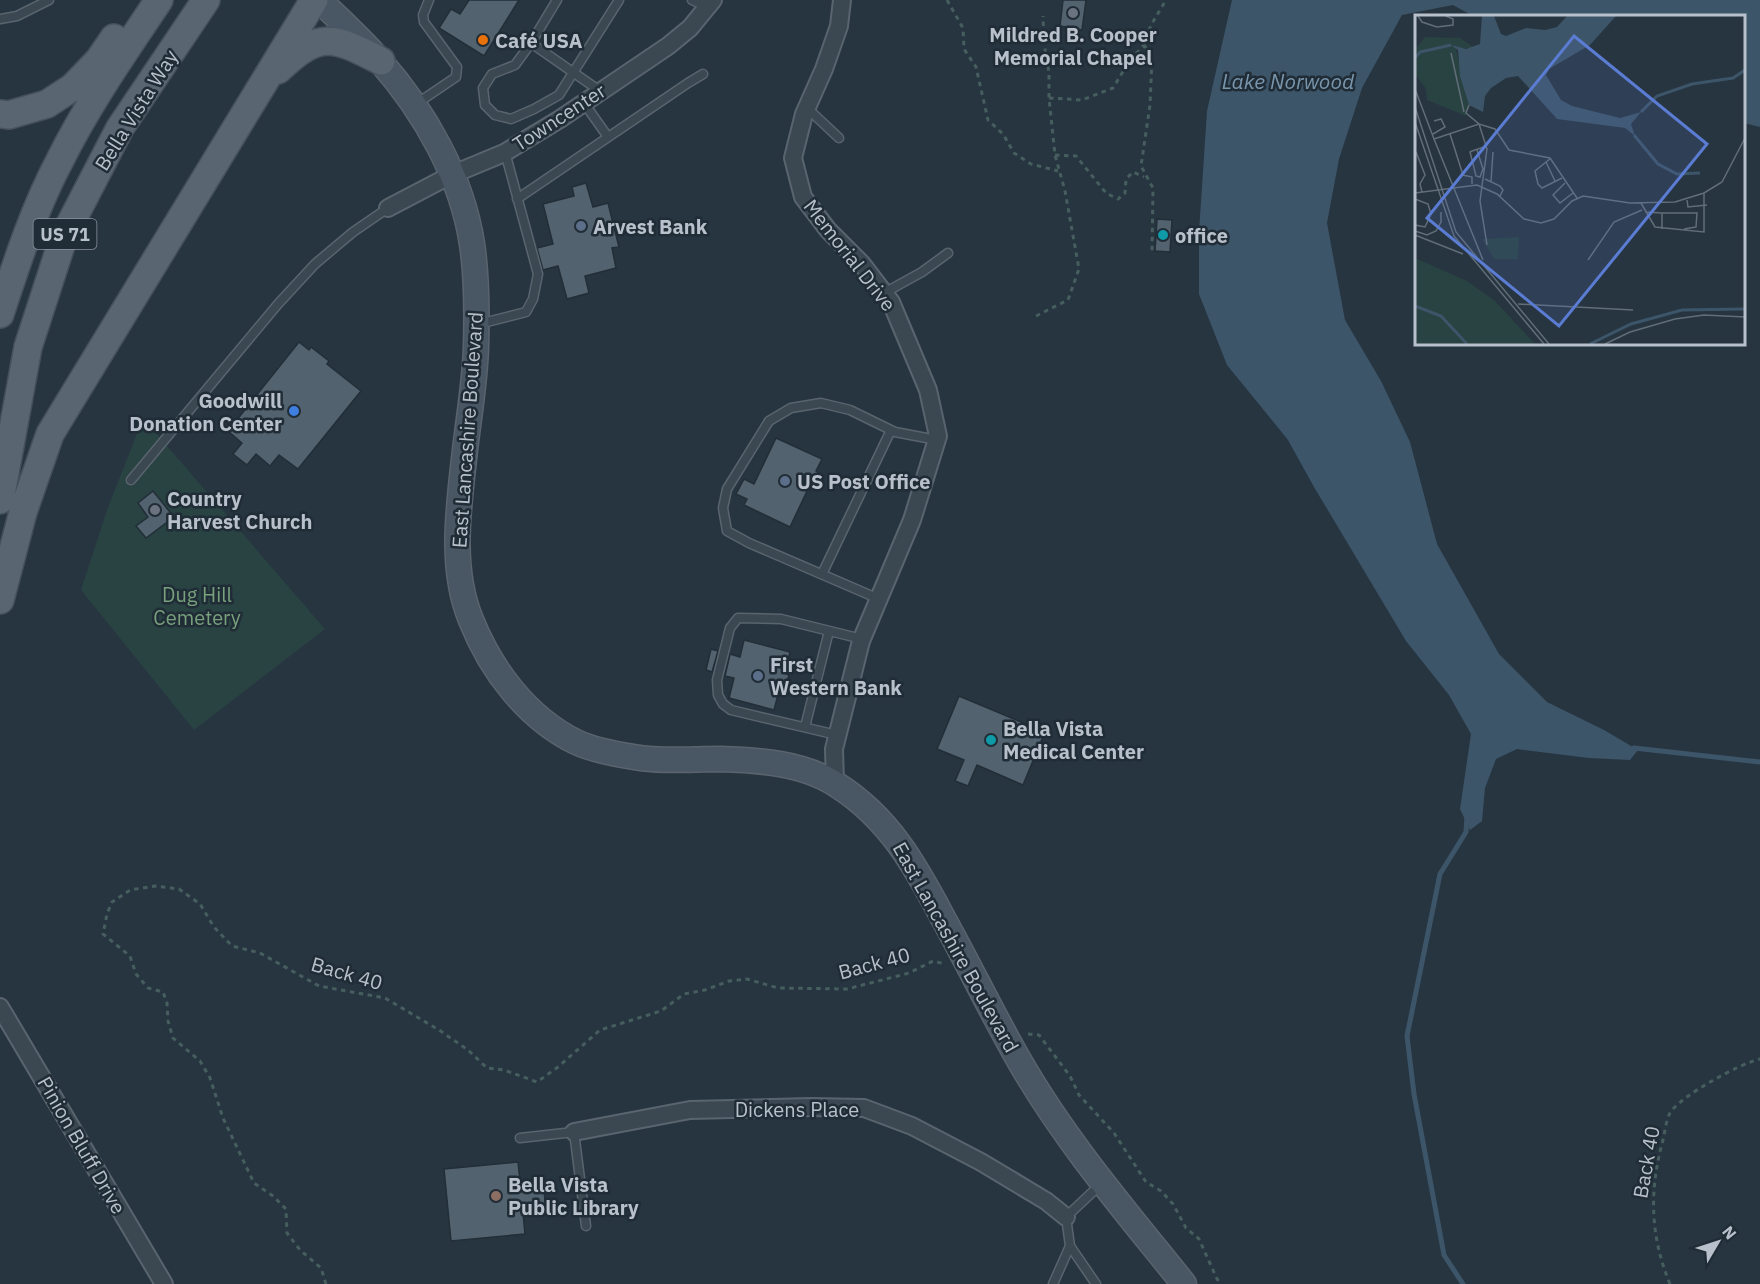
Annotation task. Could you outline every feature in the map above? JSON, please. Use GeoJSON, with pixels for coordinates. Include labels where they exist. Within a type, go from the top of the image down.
{"type":"FeatureCollection","features":[{"type":"Feature","properties":{"kind":"main road"},"geometry":{"type":"LineString","coordinates":[[0,114],[9,115],[47,104],[73,87],[99,60],[141,0]]}},
{"type":"Feature","properties":{"kind":"main road","name":"Bella Vista Way"},"geometry":{"type":"LineString","coordinates":[[0,314],[23,244],[59,160],[107,79],[159,0]]}},
{"type":"Feature","properties":{"kind":"main road","name":"Bella Vista Way"},"geometry":{"type":"LineString","coordinates":[[0,500],[28,347],[64,236],[120,128],[206,0]]}},
{"type":"Feature","properties":{"kind":"main road"},"geometry":{"type":"LineString","coordinates":[[0,600],[23,512],[50,434],[314,0]]}},
{"type":"Feature","properties":{"kind":"main road","name":"East Lancashire Boulevard"},"geometry":{"type":"LineString","coordinates":[[319,0],[381,61],[414,105],[434,136],[462,205],[471,242],[476,350],[458,514],[459,574],[470,618],[490,660],[513,694],[544,722],[576,742],[638,758],[744,760],[789,766],[835,783],[869,809],[899,841],[918,872],[1020,1063],[1052,1113],[1103,1183],[1184,1284]]}},
{"type":"Feature","properties":{"kind":"main road"},"geometry":{"type":"LineString","coordinates":[[262,85],[294,55],[324,39],[344,42],[381,61]]}},
{"type":"Feature","properties":{"kind":"street","name":"Memorial Drive"},"geometry":{"type":"LineString","coordinates":[[835,783],[834,749],[862,639],[912,520],[938,436],[928,390],[891,302],[862,264],[828,230],[803,197],[793,158],[807,108],[839,26],[842,0]]}},
{"type":"Feature","properties":{"kind":"street","name":"Towncenter"},"geometry":{"type":"LineString","coordinates":[[387,208],[451,175],[505,152],[584,103],[668,46],[690,28],[710,4]]}},
{"type":"Feature","properties":{"kind":"street","name":"Pinion Bluff Drive"},"geometry":{"type":"LineString","coordinates":[[0,1007],[164,1284]]}},
{"type":"Feature","properties":{"kind":"street","name":"Dickens Place"},"geometry":{"type":"LineString","coordinates":[[574,1132],[690,1110],[864,1108],[912,1126],[981,1162],[1046,1201],[1066,1217]]}},
{"type":"Feature","properties":{"kind":"lane"},"geometry":{"type":"LineString","coordinates":[[0,19],[17,16],[49,0]]}},
{"type":"Feature","properties":{"kind":"lane"},"geometry":{"type":"LineString","coordinates":[[414,105],[456,77],[457,67],[424,22],[423,15],[429,0]]}},
{"type":"Feature","properties":{"kind":"lane"},"geometry":{"type":"LineString","coordinates":[[557,0],[515,65],[492,74],[483,88],[485,105],[495,115],[511,119],[559,95],[619,0]]}},
{"type":"Feature","properties":{"kind":"lane"},"geometry":{"type":"LineString","coordinates":[[692,0],[710,4]]}},
{"type":"Feature","properties":{"kind":"lane"},"geometry":{"type":"LineString","coordinates":[[531,42],[600,91]]}},
{"type":"Feature","properties":{"kind":"lane"},"geometry":{"type":"LineString","coordinates":[[517,199],[703,74]]}},
{"type":"Feature","properties":{"kind":"lane"},"geometry":{"type":"LineString","coordinates":[[584,103],[608,137]]}},
{"type":"Feature","properties":{"kind":"lane"},"geometry":{"type":"LineString","coordinates":[[807,108],[839,138]]}},
{"type":"Feature","properties":{"kind":"lane"},"geometry":{"type":"LineString","coordinates":[[476,324],[526,312],[533,299],[538,274],[505,152]]}},
{"type":"Feature","properties":{"kind":"lane"},"geometry":{"type":"LineString","coordinates":[[131,480],[315,264],[345,238],[387,208]]}},
{"type":"Feature","properties":{"kind":"lane"},"geometry":{"type":"LineString","coordinates":[[884,292],[922,272],[948,252]]}},
{"type":"Feature","properties":{"kind":"lane"},"geometry":{"type":"LineString","coordinates":[[879,599],[749,543],[727,531],[723,508],[727,489],[769,421],[791,408],[821,403],[850,410],[891,430],[937,440]]}},
{"type":"Feature","properties":{"kind":"lane"},"geometry":{"type":"LineString","coordinates":[[822,574],[891,430]]}},
{"type":"Feature","properties":{"kind":"lane"},"geometry":{"type":"LineString","coordinates":[[837,735],[731,710],[723,704],[718,695],[717,680],[730,628],[738,618],[760,617],[781,619],[862,639]]}},
{"type":"Feature","properties":{"kind":"lane"},"geometry":{"type":"LineString","coordinates":[[805,727],[829,631]]}},
{"type":"Feature","properties":{"kind":"lane"},"geometry":{"type":"LineString","coordinates":[[520,1138],[574,1132],[586,1226]]}},
{"type":"Feature","properties":{"kind":"lane"},"geometry":{"type":"LineString","coordinates":[[1096,1284],[1070,1246],[1066,1217],[1103,1183]]}},
{"type":"Feature","properties":{"kind":"lane"},"geometry":{"type":"LineString","coordinates":[[1053,1284],[1070,1246]]}},
{"type":"Feature","properties":{"kind":"path"},"geometry":{"type":"LineString","coordinates":[[947,0],[963,28],[964,49],[976,67],[988,120],[1003,134],[1014,153],[1031,164],[1059,171]]}},
{"type":"Feature","properties":{"kind":"path"},"geometry":{"type":"LineString","coordinates":[[1049,98],[1082,100],[1113,88],[1130,60],[1144,45],[1151,26],[1166,0]]}},
{"type":"Feature","properties":{"kind":"path"},"geometry":{"type":"LineString","coordinates":[[1036,316],[1068,300],[1079,270],[1069,212],[1055,155],[1043,16]]}},
{"type":"Feature","properties":{"kind":"path"},"geometry":{"type":"LineString","coordinates":[[1144,45],[1152,57],[1150,105],[1141,151],[1141,166],[1153,188],[1152,253]]}},
{"type":"Feature","properties":{"kind":"path"},"geometry":{"type":"LineString","coordinates":[[1055,155],[1076,156],[1106,193],[1118,199],[1125,193],[1126,179],[1132,172],[1146,178]]}},
{"type":"Feature","properties":{"kind":"path","name":"Back 40"},"geometry":{"type":"LineString","coordinates":[[326,1284],[321,1268],[300,1250],[287,1233],[286,1209],[273,1196],[254,1183],[223,1118],[210,1078],[200,1061],[174,1038],[168,1021],[167,1003],[163,992],[148,988],[136,974],[130,956],[103,934],[112,902],[130,890],[155,886],[179,889],[200,904],[214,927],[232,946],[260,953],[319,986],[385,998],[439,1030],[468,1050],[487,1068],[504,1070],[537,1082],[600,1030],[661,1011],[684,994],[705,990],[729,981],[747,979],[778,988],[847,989],[909,973],[933,961],[943,963],[950,970]]}},
{"type":"Feature","properties":{"kind":"path"},"geometry":{"type":"LineString","coordinates":[[1023,1036],[1039,1035],[1053,1052],[1070,1076],[1079,1095],[1114,1133],[1146,1182],[1161,1191],[1173,1204],[1186,1228],[1200,1239],[1221,1284]]}},
{"type":"Feature","properties":{"kind":"path","name":"Back 40"},"geometry":{"type":"LineString","coordinates":[[1670,1284],[1654,1236],[1653,1205],[1656,1169],[1670,1112],[1702,1086],[1749,1062],[1760,1059]]}},
{"type":"Feature","properties":{"kind":"green space","name":"Dug Hill Cemetery"},"geometry":{"type":"Polygon","coordinates":[[[143,418],[325,629],[194,730],[81,590],[107,510],[143,418]]]}},
{"type":"Feature","properties":{"kind":"water","name":"Lake Norwood"},"geometry":{"type":"Polygon","coordinates":[[[1232,0],[1760,0],[1760,127],[1745,123],[1745,15],[1471,15],[1453,5],[1402,15],[1362,88],[1339,159],[1327,223],[1345,320],[1381,381],[1410,442],[1437,544],[1499,654],[1547,702],[1604,730],[1638,750],[1630,760],[1589,758],[1517,749],[1496,759],[1485,788],[1482,821],[1470,830],[1460,809],[1471,734],[1449,695],[1406,641],[1288,440],[1227,365],[1199,294],[1199,232],[1207,111],[1232,0]]]}},
{"type":"Feature","properties":{"kind":"building"},"geometry":{"type":"Polygon","coordinates":[[[469,0],[519,0],[484,56],[439,28],[451,9],[460,14],[469,0]]]}},
{"type":"Feature","properties":{"kind":"building","name":"Mildred B. Cooper Memorial Chapel"},"geometry":{"type":"Polygon","coordinates":[[[1063,0],[1086,0],[1082,30],[1060,26],[1063,0]]]}},
{"type":"Feature","properties":{"kind":"building","name":"Arvest Bank"},"geometry":{"type":"Polygon","coordinates":[[[586,183],[593,207],[608,203],[619,247],[612,248],[616,268],[585,276],[589,293],[567,299],[558,266],[543,270],[537,248],[553,244],[543,204],[574,196],[572,187],[586,183]]]}},
{"type":"Feature","properties":{"kind":"building","name":"office"},"geometry":{"type":"Polygon","coordinates":[[[1157,219],[1172,220],[1170,252],[1155,251],[1157,219]]]}},
{"type":"Feature","properties":{"kind":"building","name":"Goodwill Donation Center"},"geometry":{"type":"Polygon","coordinates":[[[299,342],[309,350],[311,347],[329,361],[327,364],[361,391],[298,469],[279,455],[270,466],[256,454],[247,465],[233,454],[242,443],[228,431],[299,342]]]}},
{"type":"Feature","properties":{"kind":"building","name":"US Post Office"},"geometry":{"type":"Polygon","coordinates":[[[776,438],[822,459],[816,471],[819,473],[810,490],[808,489],[790,527],[744,505],[747,499],[736,494],[744,479],[754,484],[776,438]]]}},
{"type":"Feature","properties":{"kind":"building","name":"Country Harvest Church"},"geometry":{"type":"Polygon","coordinates":[[[153,491],[174,517],[146,538],[136,526],[148,517],[138,503],[153,491]]]}},
{"type":"Feature","properties":{"kind":"building","name":"First Western Bank"},"geometry":{"type":"Polygon","coordinates":[[[744,640],[790,652],[784,673],[789,675],[785,689],[780,687],[774,710],[729,698],[734,678],[725,676],[730,654],[740,657],[744,640]]]}},
{"type":"Feature","properties":{"kind":"building"},"geometry":{"type":"Polygon","coordinates":[[[711,649],[718,651],[712,672],[706,670],[711,649]]]}},
{"type":"Feature","properties":{"kind":"building","name":"Bella Vista Medical Center"},"geometry":{"type":"Polygon","coordinates":[[[959,696],[1045,732],[1023,785],[977,765],[968,786],[955,781],[964,760],[937,749],[959,696]]]}},
{"type":"Feature","properties":{"kind":"building","name":"Bella Vista Public Library"},"geometry":{"type":"Polygon","coordinates":[[[518,1162],[520,1181],[543,1179],[546,1211],[523,1213],[525,1234],[451,1241],[444,1169],[518,1162]]]}},
{"type":"Feature","properties":{"kind":"waterway"},"geometry":{"type":"LineString","coordinates":[[1634,748],[1760,762]]}},
{"type":"Feature","properties":{"kind":"waterway"},"geometry":{"type":"LineString","coordinates":[[1463,1284],[1444,1255],[1414,1094],[1407,1036],[1440,874],[1466,832],[1467,816]]}},
{"type":"Feature","properties":{"kind":"place","name":"Mildred B. Cooper Memorial Chapel"},"geometry":{"type":"Point","coordinates":[1073,13]}},
{"type":"Feature","properties":{"kind":"place","name":"Café USA"},"geometry":{"type":"Point","coordinates":[483,40]}},
{"type":"Feature","properties":{"kind":"place","name":"Arvest Bank"},"geometry":{"type":"Point","coordinates":[581,226]}},
{"type":"Feature","properties":{"kind":"place","name":"office"},"geometry":{"type":"Point","coordinates":[1163,235]}},
{"type":"Feature","properties":{"kind":"place","name":"Goodwill Donation Center"},"geometry":{"type":"Point","coordinates":[294,411]}},
{"type":"Feature","properties":{"kind":"place","name":"US Post Office"},"geometry":{"type":"Point","coordinates":[785,481]}},
{"type":"Feature","properties":{"kind":"place","name":"Country Harvest Church"},"geometry":{"type":"Point","coordinates":[155,510]}},
{"type":"Feature","properties":{"kind":"place","name":"First Western Bank"},"geometry":{"type":"Point","coordinates":[758,676]}},
{"type":"Feature","properties":{"kind":"place","name":"Bella Vista Medical Center"},"geometry":{"type":"Point","coordinates":[991,740]}},
{"type":"Feature","properties":{"kind":"place","name":"Bella Vista Public Library"},"geometry":{"type":"Point","coordinates":[496,1196]}}]}
